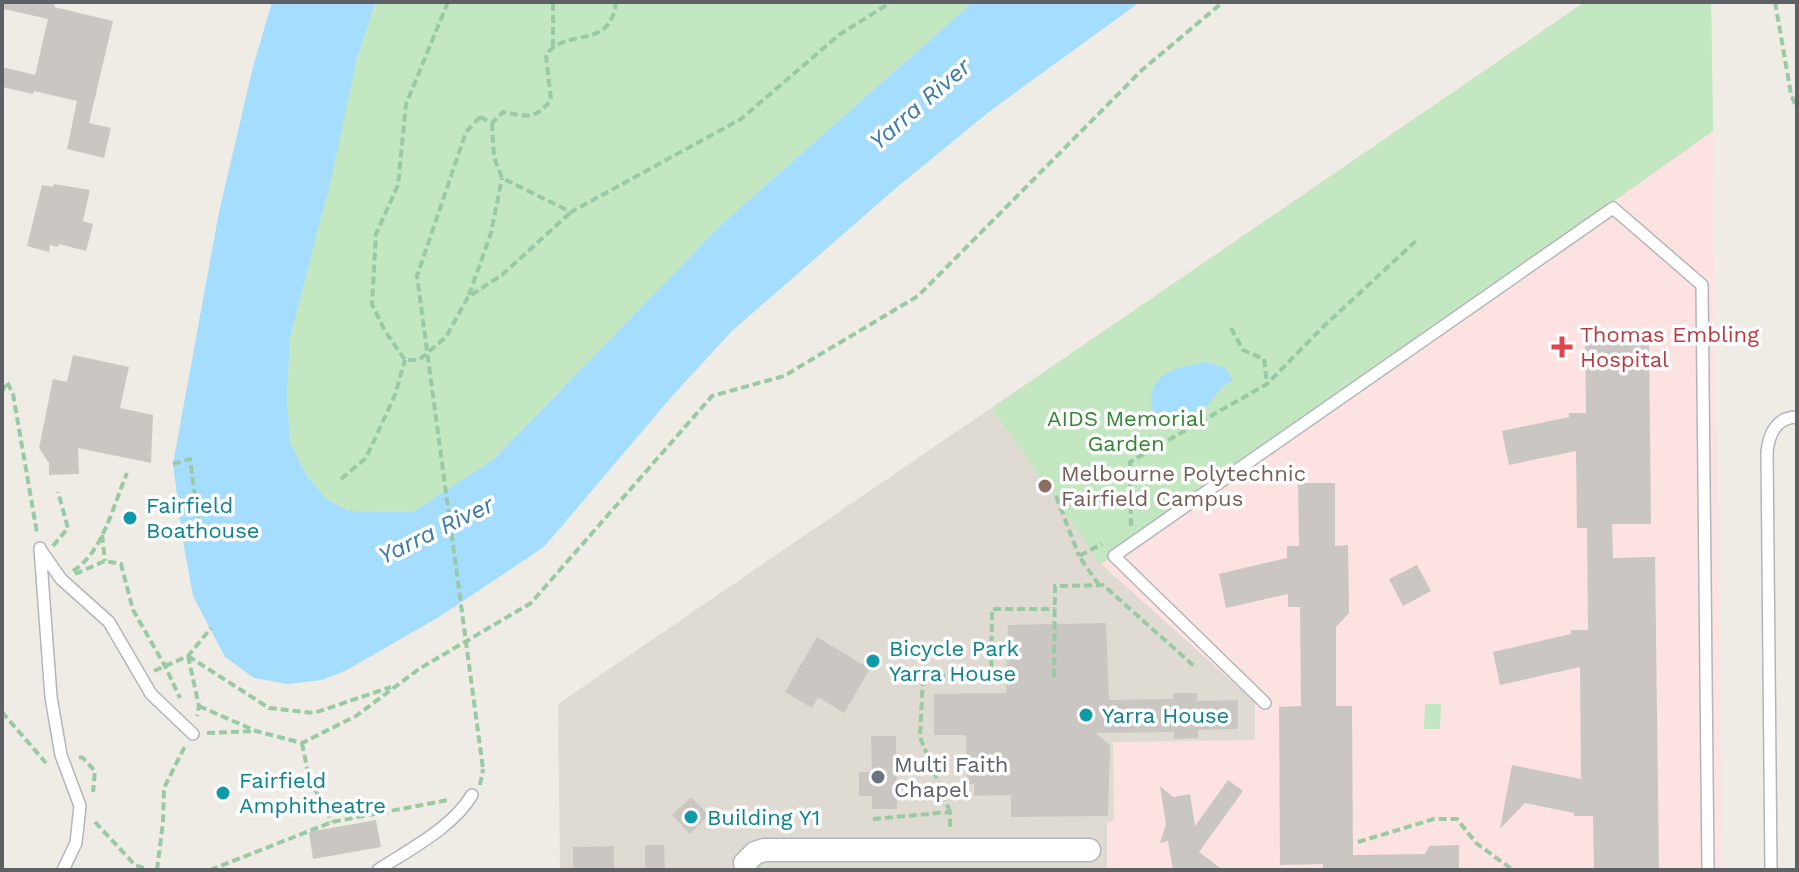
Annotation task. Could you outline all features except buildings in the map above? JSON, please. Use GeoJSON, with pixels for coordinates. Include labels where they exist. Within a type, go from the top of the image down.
{"type":"FeatureCollection","features":[{"type":"Feature","properties":{"kind":"street"},"geometry":{"type":"LineString","coordinates":[[744,866],[755,853],[764,850],[950,850],[983,860],[1089,850]]}},
{"type":"Feature","properties":{"kind":"lane"},"geometry":{"type":"LineString","coordinates":[[1265,703],[1114,556],[1613,208],[1702,285],[1708,870]]}},
{"type":"Feature","properties":{"kind":"lane"},"geometry":{"type":"LineString","coordinates":[[1771,870],[1767,452],[1768,440],[1779,422],[1788,417],[1797,417]]}},
{"type":"Feature","properties":{"kind":"lane"},"geometry":{"type":"LineString","coordinates":[[40,548],[61,579],[109,622],[151,694],[193,734]]}},
{"type":"Feature","properties":{"kind":"lane"},"geometry":{"type":"LineString","coordinates":[[40,548],[51,697],[61,755],[80,806],[76,843],[63,870]]}},
{"type":"Feature","properties":{"kind":"lane"},"geometry":{"type":"LineString","coordinates":[[378,870],[444,825],[464,808],[472,795]]}},
{"type":"Feature","properties":{"kind":"path"},"geometry":{"type":"LineString","coordinates":[[405,360],[385,331],[372,304],[376,234],[398,185],[406,104],[448,2]]}},
{"type":"Feature","properties":{"kind":"path"},"geometry":{"type":"LineString","coordinates":[[553,2],[553,47]]}},
{"type":"Feature","properties":{"kind":"path"},"geometry":{"type":"LineString","coordinates":[[405,360],[419,360],[446,337],[468,297],[491,233],[502,178],[494,157],[492,123],[503,112],[530,117],[542,112],[551,100],[546,55],[553,47],[607,28],[615,16],[616,2]]}},
{"type":"Feature","properties":{"kind":"path"},"geometry":{"type":"LineString","coordinates":[[468,297],[502,275],[571,212],[741,119],[839,35],[891,2]]}},
{"type":"Feature","properties":{"kind":"path"},"geometry":{"type":"LineString","coordinates":[[188,656],[199,706],[256,731],[302,743],[356,716],[419,669],[531,603],[712,396],[784,376],[918,296],[1142,70],[1223,2]]}},
{"type":"Feature","properties":{"kind":"path"},"geometry":{"type":"LineString","coordinates":[[1775,2],[1791,94],[1797,109]]}},
{"type":"Feature","properties":{"kind":"path"},"geometry":{"type":"LineString","coordinates":[[483,769],[417,276],[466,132],[480,117],[492,123]]}},
{"type":"Feature","properties":{"kind":"path"},"geometry":{"type":"LineString","coordinates":[[502,178],[571,212]]}},
{"type":"Feature","properties":{"kind":"path"},"geometry":{"type":"LineString","coordinates":[[1131,530],[1130,462],[1267,384],[1417,240]]}},
{"type":"Feature","properties":{"kind":"path"},"geometry":{"type":"LineString","coordinates":[[1231,328],[1243,350],[1264,359],[1267,384]]}},
{"type":"Feature","properties":{"kind":"path"},"geometry":{"type":"LineString","coordinates":[[341,479],[366,458],[395,395],[405,360]]}},
{"type":"Feature","properties":{"kind":"path"},"geometry":{"type":"LineString","coordinates":[[2,392],[7,382],[13,394],[40,548],[55,545],[68,528],[58,492]]}},
{"type":"Feature","properties":{"kind":"path"},"geometry":{"type":"LineString","coordinates":[[173,464],[190,459],[200,533],[182,535]]}},
{"type":"Feature","properties":{"kind":"path"},"geometry":{"type":"LineString","coordinates":[[61,579],[86,563],[127,473]]}},
{"type":"Feature","properties":{"kind":"path"},"geometry":{"type":"LineString","coordinates":[[1056,496],[1079,556],[1099,585]]}},
{"type":"Feature","properties":{"kind":"path"},"geometry":{"type":"LineString","coordinates":[[102,533],[105,561]]}},
{"type":"Feature","properties":{"kind":"path"},"geometry":{"type":"LineString","coordinates":[[1079,556],[1105,543]]}},
{"type":"Feature","properties":{"kind":"path"},"geometry":{"type":"LineString","coordinates":[[61,579],[105,561],[121,564],[133,610],[165,666],[193,734]]}},
{"type":"Feature","properties":{"kind":"path"},"geometry":{"type":"LineString","coordinates":[[1054,677],[1055,586],[1103,585],[1194,666]]}},
{"type":"Feature","properties":{"kind":"path"},"geometry":{"type":"LineString","coordinates":[[950,850],[950,812],[920,737],[923,676],[991,674],[992,609],[1055,609]]}},
{"type":"Feature","properties":{"kind":"path"},"geometry":{"type":"LineString","coordinates":[[165,666],[188,656],[211,628]]}},
{"type":"Feature","properties":{"kind":"path"},"geometry":{"type":"LineString","coordinates":[[188,656],[269,708],[314,713],[397,685]]}},
{"type":"Feature","properties":{"kind":"path"},"geometry":{"type":"LineString","coordinates":[[2,712],[54,773]]}},
{"type":"Feature","properties":{"kind":"path"},"geometry":{"type":"LineString","coordinates":[[193,734],[256,731]]}},
{"type":"Feature","properties":{"kind":"path"},"geometry":{"type":"LineString","coordinates":[[157,870],[164,788],[193,734]]}},
{"type":"Feature","properties":{"kind":"path"},"geometry":{"type":"LineString","coordinates":[[302,743],[309,778],[332,822]]}},
{"type":"Feature","properties":{"kind":"path"},"geometry":{"type":"LineString","coordinates":[[210,870],[332,822],[472,795]]}},
{"type":"Feature","properties":{"kind":"path"},"geometry":{"type":"LineString","coordinates":[[80,806],[133,868],[149,870]]}},
{"type":"Feature","properties":{"kind":"path"},"geometry":{"type":"LineString","coordinates":[[873,819],[950,812]]}},
{"type":"Feature","properties":{"kind":"path"},"geometry":{"type":"LineString","coordinates":[[1358,842],[1434,819],[1457,819],[1476,843],[1513,870]]}},
{"type":"Feature","properties":{"kind":"shaded area","name":"Melbourne Polytechnic Fairfield Campus"},"geometry":{"type":"Polygon","coordinates":[[[1585,2],[1711,2],[1713,131],[1102,564],[1255,702],[1256,740],[1114,822],[1107,822],[1107,870],[560,870],[558,704],[1585,2]]]}},
{"type":"Feature","properties":{"kind":"shaded area","name":"Thomas Embling Hospital"},"geometry":{"type":"Polygon","coordinates":[[[1713,131],[1722,870],[1107,870],[1107,822],[1114,821],[1113,742],[1255,740],[1255,702],[1101,564],[1713,131]]]}},
{"type":"Feature","properties":{"kind":"green space"},"geometry":{"type":"Polygon","coordinates":[[[376,2],[973,2],[722,224],[493,460],[414,512],[349,511],[326,499],[304,471],[290,442],[287,396],[290,338],[357,58],[376,2]]]}},
{"type":"Feature","properties":{"kind":"green space","name":"AIDS Memorial Garden"},"geometry":{"type":"Polygon","coordinates":[[[1585,2],[1711,2],[1713,131],[1101,564],[992,408],[1585,2]]]}},
{"type":"Feature","properties":{"kind":"green space"},"geometry":{"type":"Polygon","coordinates":[[[1425,704],[1441,704],[1440,729],[1424,729],[1425,704]]]}},
{"type":"Feature","properties":{"kind":"water","name":"Yarra River"},"geometry":{"type":"Polygon","coordinates":[[[272,2],[376,2],[357,58],[332,175],[290,338],[287,396],[290,442],[304,471],[326,499],[349,511],[413,512],[493,460],[722,224],[973,2],[1140,2],[990,111],[896,188],[732,331],[673,395],[544,547],[439,617],[345,671],[322,680],[287,684],[254,678],[225,657],[193,596],[173,464],[219,212],[253,67],[272,2]]]}},
{"type":"Feature","properties":{"kind":"water"},"geometry":{"type":"Polygon","coordinates":[[[1206,362],[1225,368],[1233,380],[1221,388],[1207,406],[1177,424],[1158,417],[1151,402],[1158,380],[1172,370],[1206,362]]]}},
{"type":"Feature","properties":{"kind":"place","name":"Thomas Embling Hospital"},"geometry":{"type":"Point","coordinates":[1562,347]}},
{"type":"Feature","properties":{"kind":"place","name":"Melbourne Polytechnic Fairfield Campus"},"geometry":{"type":"Point","coordinates":[1045,486]}},
{"type":"Feature","properties":{"kind":"place","name":"Fairfield Boathouse"},"geometry":{"type":"Point","coordinates":[130,518]}},
{"type":"Feature","properties":{"kind":"place","name":"Bicycle Park Yarra House"},"geometry":{"type":"Point","coordinates":[873,661]}},
{"type":"Feature","properties":{"kind":"place","name":"Yarra House"},"geometry":{"type":"Point","coordinates":[1086,715]}},
{"type":"Feature","properties":{"kind":"place","name":"Multi Faith Chapel"},"geometry":{"type":"Point","coordinates":[878,777]}},
{"type":"Feature","properties":{"kind":"place","name":"Fairfield Amphitheatre"},"geometry":{"type":"Point","coordinates":[223,793]}},
{"type":"Feature","properties":{"kind":"place","name":"Building Y1"},"geometry":{"type":"Point","coordinates":[691,817]}}]}
